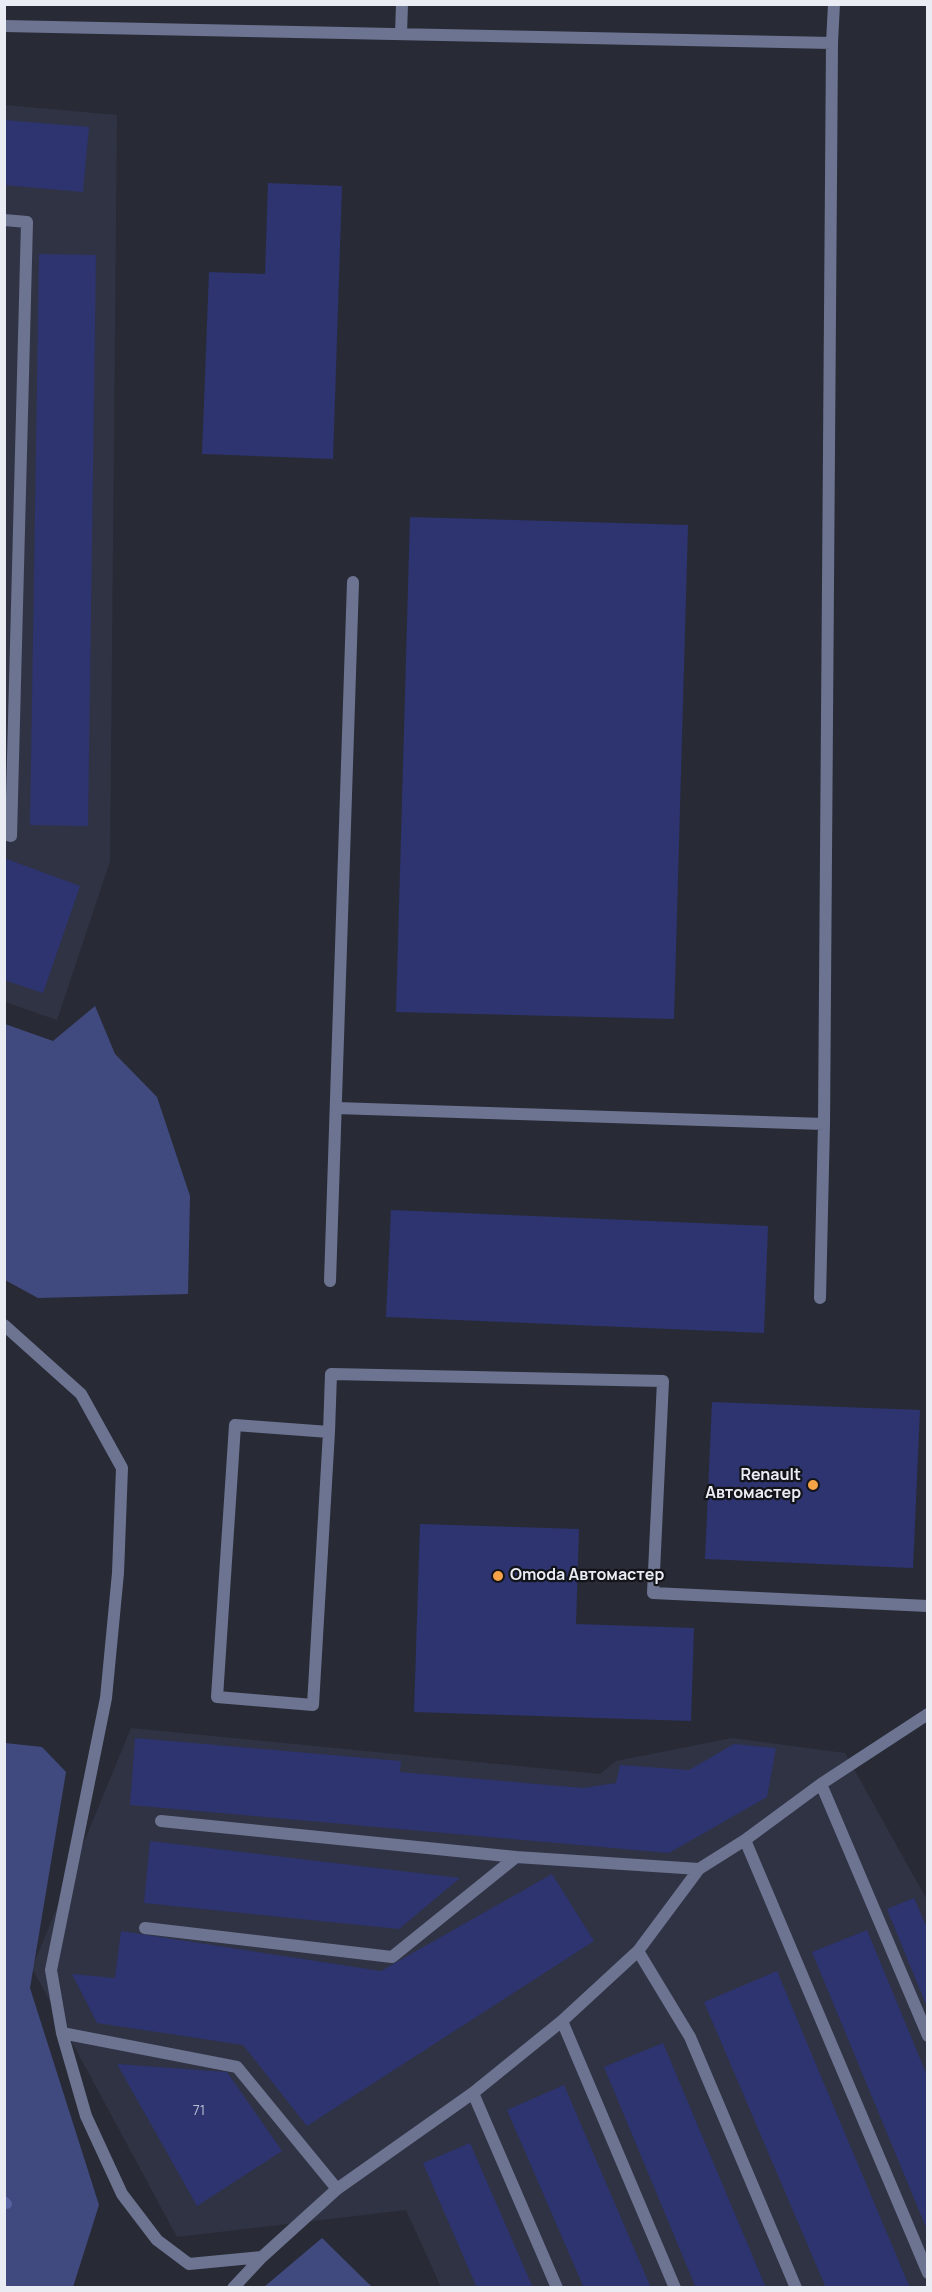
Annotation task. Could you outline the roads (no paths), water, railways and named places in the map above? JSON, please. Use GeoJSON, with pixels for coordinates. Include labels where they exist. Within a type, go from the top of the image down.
{"type":"FeatureCollection","features":[{"type":"Feature","properties":{"kind":"lane"},"geometry":{"type":"LineString","coordinates":[[401,34],[402,4]]}},
{"type":"Feature","properties":{"kind":"lane"},"geometry":{"type":"LineString","coordinates":[[820,1298],[824,1124],[834,4]]}},
{"type":"Feature","properties":{"kind":"lane"},"geometry":{"type":"LineString","coordinates":[[4,26],[832,43]]}},
{"type":"Feature","properties":{"kind":"lane"},"geometry":{"type":"LineString","coordinates":[[4,220],[27,222],[11,836],[4,834]]}},
{"type":"Feature","properties":{"kind":"lane"},"geometry":{"type":"LineString","coordinates":[[330,1281],[354,582]]}},
{"type":"Feature","properties":{"kind":"lane"},"geometry":{"type":"LineString","coordinates":[[336,1108],[824,1124]]}},
{"type":"Feature","properties":{"kind":"lane"},"geometry":{"type":"LineString","coordinates":[[4,1325],[81,1394],[122,1468],[118,1573],[106,1698],[51,1970],[62,2033],[86,2116],[122,2194],[157,2240],[189,2264],[262,2257]]}},
{"type":"Feature","properties":{"kind":"lane"},"geometry":{"type":"LineString","coordinates":[[329,1432],[235,1425],[217,1697],[313,1705],[329,1432],[331,1374],[663,1381],[653,1593],[927,1606]]}},
{"type":"Feature","properties":{"kind":"lane"},"geometry":{"type":"LineString","coordinates":[[233,2288],[262,2257],[337,2188],[472,2093],[562,2021],[638,1951],[699,1869],[745,1840],[821,1784],[927,1714]]}},
{"type":"Feature","properties":{"kind":"lane"},"geometry":{"type":"LineString","coordinates":[[821,1784],[927,2036]]}},
{"type":"Feature","properties":{"kind":"lane"},"geometry":{"type":"LineString","coordinates":[[161,1821],[516,1857],[699,1869]]}},
{"type":"Feature","properties":{"kind":"lane"},"geometry":{"type":"LineString","coordinates":[[745,1840],[927,2274]]}},
{"type":"Feature","properties":{"kind":"lane"},"geometry":{"type":"LineString","coordinates":[[145,1928],[392,1957],[516,1857]]}},
{"type":"Feature","properties":{"kind":"lane"},"geometry":{"type":"LineString","coordinates":[[638,1951],[690,2037],[796,2288]]}},
{"type":"Feature","properties":{"kind":"lane"},"geometry":{"type":"LineString","coordinates":[[562,2021],[675,2288]]}},
{"type":"Feature","properties":{"kind":"lane"},"geometry":{"type":"LineString","coordinates":[[62,2033],[237,2067],[337,2188]]}},
{"type":"Feature","properties":{"kind":"lane"},"geometry":{"type":"LineString","coordinates":[[472,2093],[557,2288]]}},
{"type":"Feature","properties":{"kind":"waterway"},"geometry":{"type":"LineString","coordinates":[[4,2201],[7,2204]]}},
{"type":"Feature","properties":{"kind":"place","name":"Renault Автомастер"},"geometry":{"type":"Point","coordinates":[813,1485]}},
{"type":"Feature","properties":{"kind":"place","name":"Omoda Автомастер"},"geometry":{"type":"Point","coordinates":[498,1576]}}]}
